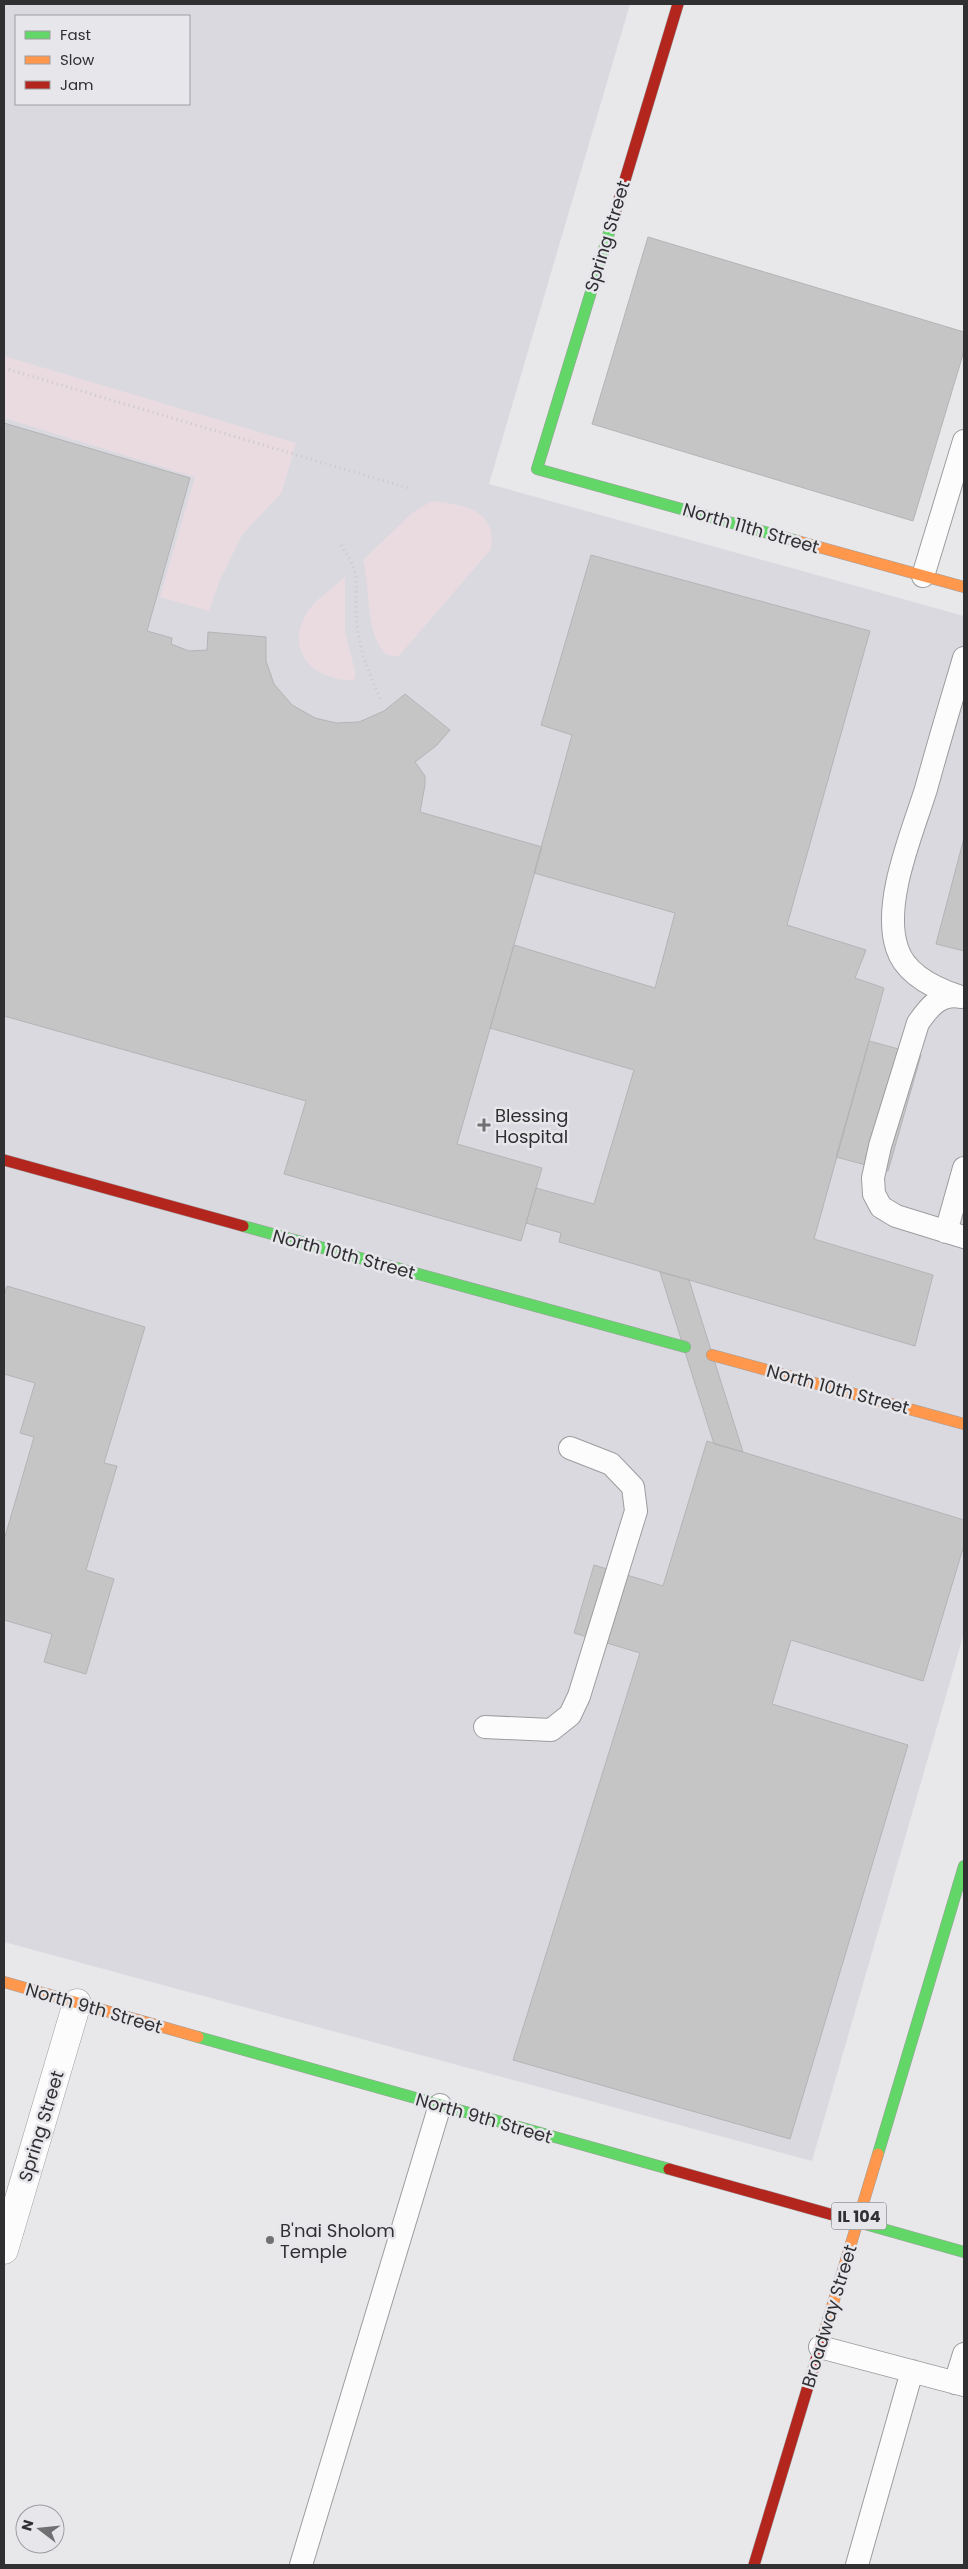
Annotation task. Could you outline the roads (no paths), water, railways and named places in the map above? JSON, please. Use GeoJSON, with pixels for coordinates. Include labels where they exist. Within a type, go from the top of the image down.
{"type":"FeatureCollection","features":[{"type":"Feature","properties":{"kind":"street","name":"Spring Street"},"geometry":{"type":"LineString","coordinates":[[537,468],[678,4]]}},
{"type":"Feature","properties":{"kind":"street","name":"North 11th Street"},"geometry":{"type":"LineString","coordinates":[[537,468],[964,587]]}},
{"type":"Feature","properties":{"kind":"street","name":"North 10th Street"},"geometry":{"type":"LineString","coordinates":[[4,1160],[685,1347]]}},
{"type":"Feature","properties":{"kind":"street","name":"North 10th Street"},"geometry":{"type":"LineString","coordinates":[[712,1355],[964,1424]]}},
{"type":"Feature","properties":{"kind":"street","name":"Broadway Street"},"geometry":{"type":"LineString","coordinates":[[754,2565],[964,1866]]}},
{"type":"Feature","properties":{"kind":"street","name":"North 9th Street"},"geometry":{"type":"LineString","coordinates":[[4,1982],[964,2252]]}},
{"type":"Feature","properties":{"kind":"street","name":"Spring Street"},"geometry":{"type":"LineString","coordinates":[[4,2250],[77,2003]]}},
{"type":"Feature","properties":{"kind":"lane"},"geometry":{"type":"LineString","coordinates":[[923,576],[964,441]]}},
{"type":"Feature","properties":{"kind":"lane"},"geometry":{"type":"LineString","coordinates":[[955,996],[926,983],[908,967],[898,951],[892,929],[894,902],[904,862],[964,658]]}},
{"type":"Feature","properties":{"kind":"lane"},"geometry":{"type":"LineString","coordinates":[[955,996],[928,1008],[912,1036],[873,1178],[874,1194],[881,1207],[896,1216],[955,1234],[964,1168]]}},
{"type":"Feature","properties":{"kind":"lane"},"geometry":{"type":"LineString","coordinates":[[485,1727],[551,1730],[570,1715],[579,1696],[636,1511],[633,1487],[611,1464],[570,1448]]}},
{"type":"Feature","properties":{"kind":"lane"},"geometry":{"type":"LineString","coordinates":[[301,2565],[440,2105]]}},
{"type":"Feature","properties":{"kind":"lane"},"geometry":{"type":"LineString","coordinates":[[820,2347],[960,2384],[964,2354]]}},
{"type":"Feature","properties":{"kind":"lane"},"geometry":{"type":"LineString","coordinates":[[857,2565],[912,2371]]}},
{"type":"Feature","properties":{"kind":"place","name":"Blessing Hospital"},"geometry":{"type":"Point","coordinates":[484,1125]}},
{"type":"Feature","properties":{"kind":"place","name":"B'nai Sholom Temple"},"geometry":{"type":"Point","coordinates":[270,2240]}}]}
